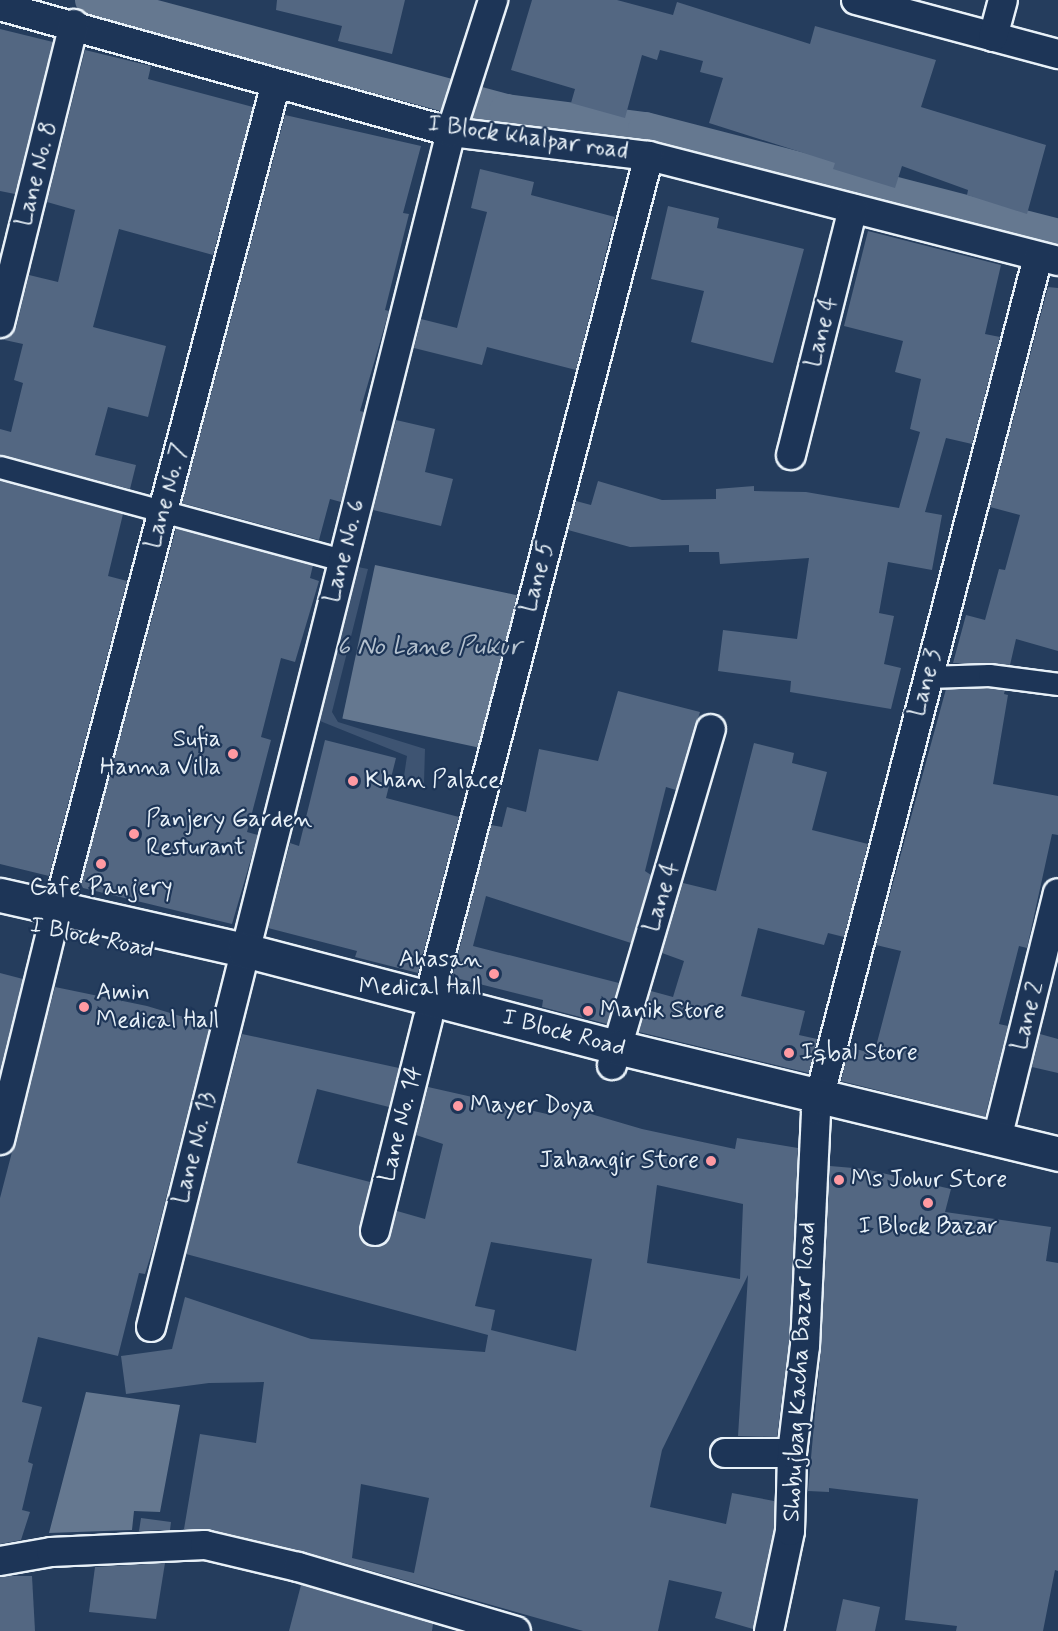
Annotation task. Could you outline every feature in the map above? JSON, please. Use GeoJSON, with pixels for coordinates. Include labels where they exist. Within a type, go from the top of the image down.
{"type":"FeatureCollection","features":[{"type":"Feature","properties":{"kind":"street","name":"Lane No. 6"},"geometry":{"type":"LineString","coordinates":[[242,960],[451,132],[493,0]]}},
{"type":"Feature","properties":{"kind":"street"},"geometry":{"type":"LineString","coordinates":[[856,0],[1058,54]]}},
{"type":"Feature","properties":{"kind":"street"},"geometry":{"type":"LineString","coordinates":[[993,37],[1003,0]]}},
{"type":"Feature","properties":{"kind":"street","name":"I Block khalpar road"},"geometry":{"type":"LineString","coordinates":[[0,6],[74,24],[451,132],[650,156],[1048,259]]}},
{"type":"Feature","properties":{"kind":"street","name":"Lane No. 8"},"geometry":{"type":"LineString","coordinates":[[0,323],[74,24]]}},
{"type":"Feature","properties":{"kind":"street","name":"Lane No. 7"},"geometry":{"type":"LineString","coordinates":[[0,1140],[55,918],[276,83]]}},
{"type":"Feature","properties":{"kind":"street","name":"Lane 5"},"geometry":{"type":"LineString","coordinates":[[428,1008],[650,156]]}},
{"type":"Feature","properties":{"kind":"street","name":"Lane 4"},"geometry":{"type":"LineString","coordinates":[[791,454],[853,209]]}},
{"type":"Feature","properties":{"kind":"street","name":"Lane 3"},"geometry":{"type":"LineString","coordinates":[[817,1103],[928,677],[1048,259]]}},
{"type":"Feature","properties":{"kind":"street"},"geometry":{"type":"LineString","coordinates":[[0,467],[343,560]]}},
{"type":"Feature","properties":{"kind":"street"},"geometry":{"type":"LineString","coordinates":[[928,677],[989,675],[1058,684]]}},
{"type":"Feature","properties":{"kind":"street","name":"Lane 4"},"geometry":{"type":"LineString","coordinates":[[614,1056],[711,729]]}},
{"type":"Feature","properties":{"kind":"street","name":"Lane 2"},"geometry":{"type":"LineString","coordinates":[[997,1139],[1058,893]]}},
{"type":"Feature","properties":{"kind":"street","name":"I Block Road"},"geometry":{"type":"LineString","coordinates":[[0,896],[55,918],[242,960],[614,1056],[817,1103],[997,1139],[1058,1154]]}},
{"type":"Feature","properties":{"kind":"street","name":"I Block Road"},"geometry":{"type":"LineString","coordinates":[[0,918],[55,918]]}},
{"type":"Feature","properties":{"kind":"street","name":"Lane No. 13"},"geometry":{"type":"LineString","coordinates":[[151,1327],[242,960]]}},
{"type":"Feature","properties":{"kind":"street","name":"Lane No. 14"},"geometry":{"type":"LineString","coordinates":[[375,1231],[428,1008]]}},
{"type":"Feature","properties":{"kind":"street","name":"I Block Road"},"geometry":{"type":"LineString","coordinates":[[817,1103],[1058,1173]]}},
{"type":"Feature","properties":{"kind":"street","name":"Shobujbag Kacha Bazar Road"},"geometry":{"type":"LineString","coordinates":[[769,1631],[790,1531],[792,1453],[805,1346],[817,1103]]}},
{"type":"Feature","properties":{"kind":"street"},"geometry":{"type":"LineString","coordinates":[[725,1453],[792,1453]]}},
{"type":"Feature","properties":{"kind":"street"},"geometry":{"type":"LineString","coordinates":[[0,1561],[51,1552],[205,1545],[298,1567],[516,1631]]}},
{"type":"Feature","properties":{"kind":"shaded area"},"geometry":{"type":"Polygon","coordinates":[[[353,566],[368,569],[332,712],[338,722],[425,749],[424,783],[403,783],[407,756],[315,719],[353,566]]]}},
{"type":"Feature","properties":{"kind":"water","name":"6 No Lane Pukur"},"geometry":{"type":"Polygon","coordinates":[[[375,565],[517,595],[484,749],[342,719],[375,565]]]}},
{"type":"Feature","properties":{"kind":"water"},"geometry":{"type":"Polygon","coordinates":[[[86,1392],[180,1405],[160,1512],[134,1511],[132,1530],[49,1533],[86,1392]]]}},
{"type":"Feature","properties":{"kind":"building"},"geometry":{"type":"Polygon","coordinates":[[[277,0],[405,0],[392,54],[338,41],[342,26],[276,10],[277,0]]]}},
{"type":"Feature","properties":{"kind":"building"},"geometry":{"type":"Polygon","coordinates":[[[532,0],[617,0],[673,15],[677,2],[810,44],[815,26],[936,60],[921,107],[1046,145],[1027,214],[967,195],[968,190],[902,166],[895,188],[833,169],[835,163],[709,123],[723,78],[700,72],[703,61],[660,50],[657,60],[642,55],[625,118],[571,103],[575,89],[511,70],[532,0]]]}},
{"type":"Feature","properties":{"kind":"building"},"geometry":{"type":"Polygon","coordinates":[[[0,29],[53,42],[15,194],[0,191],[0,29]]]}},
{"type":"Feature","properties":{"kind":"building"},"geometry":{"type":"Polygon","coordinates":[[[85,50],[151,66],[148,79],[253,107],[213,255],[119,229],[93,327],[166,346],[148,417],[108,407],[95,455],[136,465],[130,489],[0,455],[0,429],[11,432],[23,383],[14,380],[23,344],[0,339],[11,335],[16,328],[29,275],[58,282],[75,210],[47,202],[85,50]]]}},
{"type":"Feature","properties":{"kind":"building"},"geometry":{"type":"Polygon","coordinates":[[[285,115],[421,146],[403,213],[409,214],[385,310],[389,311],[360,411],[364,412],[341,502],[330,499],[319,540],[182,503],[285,115]]]}},
{"type":"Feature","properties":{"kind":"building"},"geometry":{"type":"Polygon","coordinates":[[[480,169],[534,182],[531,195],[615,217],[576,370],[487,347],[482,365],[414,348],[421,319],[457,328],[487,212],[471,208],[480,169]]]}},
{"type":"Feature","properties":{"kind":"building"},"geometry":{"type":"Polygon","coordinates":[[[668,206],[719,218],[717,228],[804,249],[773,363],[691,342],[704,291],[651,279],[668,206]]]}},
{"type":"Feature","properties":{"kind":"building"},"geometry":{"type":"Polygon","coordinates":[[[868,231],[1001,265],[985,334],[1000,337],[972,444],[946,438],[925,512],[942,515],[932,570],[888,562],[879,613],[894,616],[884,664],[901,668],[891,709],[790,692],[791,681],[718,671],[723,630],[797,639],[809,558],[720,564],[719,552],[689,552],[689,545],[630,547],[568,530],[576,501],[591,505],[598,481],[662,500],[716,499],[716,489],[754,486],[754,491],[806,492],[899,508],[920,432],[910,429],[921,379],[895,372],[903,341],[844,326],[868,231]]]}},
{"type":"Feature","properties":{"kind":"building"},"geometry":{"type":"Polygon","coordinates":[[[1048,287],[1058,288],[1058,651],[1016,639],[1010,665],[953,663],[966,615],[985,620],[999,569],[1005,570],[1020,515],[990,507],[1048,287]]]}},
{"type":"Feature","properties":{"kind":"building"},"geometry":{"type":"Polygon","coordinates":[[[396,420],[435,429],[425,472],[453,479],[441,526],[373,510],[396,420]]]}},
{"type":"Feature","properties":{"kind":"building"},"geometry":{"type":"Polygon","coordinates":[[[0,480],[123,514],[108,576],[127,581],[49,876],[0,864],[0,480]]]}},
{"type":"Feature","properties":{"kind":"building"},"geometry":{"type":"Polygon","coordinates":[[[176,528],[313,565],[310,578],[319,581],[295,662],[281,658],[261,737],[271,740],[247,832],[258,835],[232,924],[83,888],[81,884],[176,528]]]}},
{"type":"Feature","properties":{"kind":"building"},"geometry":{"type":"Polygon","coordinates":[[[946,689],[1005,690],[1004,694],[1008,695],[993,784],[1058,796],[1058,835],[1052,834],[1027,948],[1019,946],[999,1024],[1008,1026],[985,1117],[841,1081],[849,1047],[874,1054],[901,951],[876,945],[946,689]]]}},
{"type":"Feature","properties":{"kind":"building"},"geometry":{"type":"Polygon","coordinates":[[[618,691],[700,712],[676,790],[666,787],[645,871],[651,875],[631,943],[486,896],[473,946],[619,983],[607,1024],[542,1007],[543,1000],[452,977],[491,825],[502,827],[507,807],[526,812],[539,749],[598,761],[618,691]]]}},
{"type":"Feature","properties":{"kind":"building"},"geometry":{"type":"Polygon","coordinates":[[[325,740],[396,758],[386,798],[459,817],[418,973],[355,957],[357,951],[268,928],[290,843],[299,846],[325,740]]]}},
{"type":"Feature","properties":{"kind":"building"},"geometry":{"type":"Polygon","coordinates":[[[754,743],[794,753],[792,763],[827,772],[812,830],[868,844],[844,937],[828,933],[824,945],[758,928],[741,996],[805,1011],[799,1035],[817,1039],[809,1073],[639,1032],[651,991],[673,997],[684,961],[662,953],[683,883],[716,891],[754,743]]]}},
{"type":"Feature","properties":{"kind":"building"},"geometry":{"type":"Polygon","coordinates":[[[0,973],[23,979],[0,1071],[0,973]]]}},
{"type":"Feature","properties":{"kind":"building"},"geometry":{"type":"Polygon","coordinates":[[[55,987],[147,1006],[210,1025],[154,1245],[145,1274],[139,1273],[118,1356],[38,1337],[22,1402],[42,1407],[28,1462],[33,1464],[22,1510],[30,1512],[21,1540],[0,1544],[0,1198],[55,987]]]}},
{"type":"Feature","properties":{"kind":"building"},"geometry":{"type":"Polygon","coordinates":[[[242,1034],[399,1068],[389,1107],[317,1089],[297,1163],[370,1182],[359,1235],[372,1247],[387,1242],[397,1211],[425,1219],[443,1144],[416,1135],[428,1087],[547,1114],[550,1102],[642,1129],[735,1149],[737,1138],[798,1148],[789,1345],[777,1437],[738,1436],[748,1275],[662,1450],[650,1507],[726,1524],[732,1493],[774,1501],[774,1529],[753,1629],[715,1618],[722,1592],[669,1580],[658,1631],[583,1631],[302,1551],[208,1529],[184,1529],[200,1434],[256,1443],[264,1382],[209,1383],[126,1394],[121,1356],[172,1349],[185,1297],[311,1339],[485,1352],[488,1335],[186,1254],[242,1034]],[[657,1185],[647,1263],[740,1279],[743,1204],[657,1185]],[[491,1242],[475,1306],[495,1310],[491,1330],[576,1351],[592,1259],[491,1242]],[[361,1484],[352,1558],[414,1573],[429,1498],[361,1484]]]}},
{"type":"Feature","properties":{"kind":"building"},"geometry":{"type":"Polygon","coordinates":[[[1040,1034],[1058,1039],[1058,1073],[1032,1067],[1040,1034]]]}},
{"type":"Feature","properties":{"kind":"building"},"geometry":{"type":"Polygon","coordinates":[[[830,1166],[865,1169],[951,1189],[945,1212],[1051,1227],[1046,1261],[1058,1263],[1058,1571],[1055,1570],[1043,1631],[956,1631],[957,1626],[905,1620],[918,1499],[829,1488],[829,1492],[808,1491],[821,1347],[830,1166]]]}},
{"type":"Feature","properties":{"kind":"building"},"geometry":{"type":"Polygon","coordinates":[[[141,1518],[171,1522],[170,1530],[139,1531],[141,1518]]]}},
{"type":"Feature","properties":{"kind":"building"},"geometry":{"type":"Polygon","coordinates":[[[165,1563],[156,1619],[89,1612],[95,1567],[165,1563]]]}},
{"type":"Feature","properties":{"kind":"building"},"geometry":{"type":"Polygon","coordinates":[[[32,1576],[35,1631],[0,1631],[0,1577],[32,1576]]]}},
{"type":"Feature","properties":{"kind":"building"},"geometry":{"type":"Polygon","coordinates":[[[301,1585],[433,1624],[432,1631],[289,1631],[301,1585]]]}},
{"type":"Feature","properties":{"kind":"building"},"geometry":{"type":"Polygon","coordinates":[[[843,1599],[880,1607],[875,1631],[836,1631],[843,1599]]]}},
{"type":"Feature","properties":{"kind":"waterway"},"geometry":{"type":"LineString","coordinates":[[92,0],[506,111],[645,129],[1058,236]]}},
{"type":"Feature","properties":{"kind":"place","name":"Sufia Hanna Villa"},"geometry":{"type":"Point","coordinates":[233,754]}},
{"type":"Feature","properties":{"kind":"place","name":"Khan Palace"},"geometry":{"type":"Point","coordinates":[353,781]}},
{"type":"Feature","properties":{"kind":"place","name":"Panjery Garden Resturant"},"geometry":{"type":"Point","coordinates":[134,834]}},
{"type":"Feature","properties":{"kind":"place","name":"Cafe Panjery"},"geometry":{"type":"Point","coordinates":[101,864]}},
{"type":"Feature","properties":{"kind":"place","name":"Ahasan Medical Hall"},"geometry":{"type":"Point","coordinates":[494,974]}},
{"type":"Feature","properties":{"kind":"place","name":"Amin Medical Hall"},"geometry":{"type":"Point","coordinates":[84,1007]}},
{"type":"Feature","properties":{"kind":"place","name":"Manik Store"},"geometry":{"type":"Point","coordinates":[588,1011]}},
{"type":"Feature","properties":{"kind":"place","name":"Iqbal Store"},"geometry":{"type":"Point","coordinates":[789,1053]}},
{"type":"Feature","properties":{"kind":"place","name":"Mayer Doya"},"geometry":{"type":"Point","coordinates":[458,1106]}},
{"type":"Feature","properties":{"kind":"place","name":"Jahangir Store"},"geometry":{"type":"Point","coordinates":[711,1161]}},
{"type":"Feature","properties":{"kind":"place","name":"Ms Johur Store"},"geometry":{"type":"Point","coordinates":[839,1180]}},
{"type":"Feature","properties":{"kind":"place","name":"I Block Bazar"},"geometry":{"type":"Point","coordinates":[928,1203]}}]}
